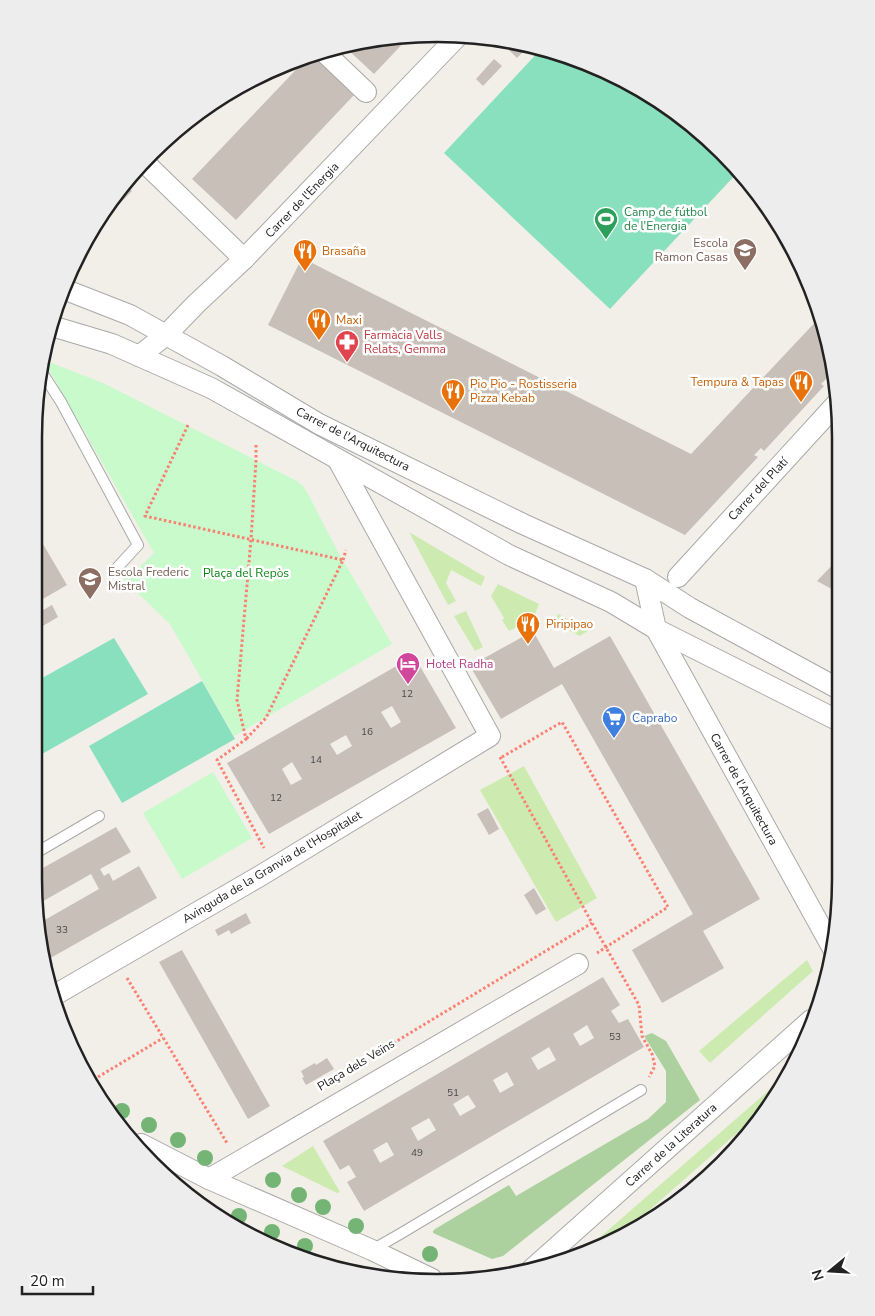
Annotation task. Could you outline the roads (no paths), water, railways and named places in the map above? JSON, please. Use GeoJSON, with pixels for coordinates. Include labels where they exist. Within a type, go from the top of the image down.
{"type":"FeatureCollection","features":[{"type":"Feature","properties":{"kind":"street","name":"Carrer de l'Energia"},"geometry":{"type":"LineString","coordinates":[[139,356],[166,335],[244,259],[452,43]]}},
{"type":"Feature","properties":{"kind":"street"},"geometry":{"type":"LineString","coordinates":[[330,58],[366,92]]}},
{"type":"Feature","properties":{"kind":"street"},"geometry":{"type":"LineString","coordinates":[[150,167],[244,259]]}},
{"type":"Feature","properties":{"kind":"street","name":"Carrer de l'Arquitectura"},"geometry":{"type":"LineString","coordinates":[[71,292],[130,315],[222,366],[319,424],[523,524],[645,579],[690,608],[832,685]]}},
{"type":"Feature","properties":{"kind":"street","name":"Carrer de l'Arquitectura"},"geometry":{"type":"LineString","coordinates":[[58,328],[112,344],[211,388],[509,556],[611,602],[656,629],[832,717]]}},
{"type":"Feature","properties":{"kind":"street","name":"Carrer del Platí"},"geometry":{"type":"LineString","coordinates":[[678,577],[832,409]]}},
{"type":"Feature","properties":{"kind":"street","name":"Carrer de l'Arquitectura"},"geometry":{"type":"LineString","coordinates":[[338,460],[494,743]]}},
{"type":"Feature","properties":{"kind":"street","name":"Carrer de l'Arquitectura"},"geometry":{"type":"LineString","coordinates":[[645,579],[656,629],[828,938]]}},
{"type":"Feature","properties":{"kind":"street","name":"Avinguda de la Granvia de l'Hospitalet"},"geometry":{"type":"LineString","coordinates":[[59,992],[494,743]]}},
{"type":"Feature","properties":{"kind":"street","name":"Plaça dels Veïns"},"geometry":{"type":"LineString","coordinates":[[209,1179],[578,964]]}},
{"type":"Feature","properties":{"kind":"street","name":"Carrer de la Literatura"},"geometry":{"type":"LineString","coordinates":[[543,1259],[803,1027]]}},
{"type":"Feature","properties":{"kind":"street"},"geometry":{"type":"LineString","coordinates":[[150,1149],[209,1179],[372,1250],[420,1273]]}},
{"type":"Feature","properties":{"kind":"lane"},"geometry":{"type":"LineString","coordinates":[[47,380],[61,402],[138,545],[114,570]]}},
{"type":"Feature","properties":{"kind":"lane"},"geometry":{"type":"LineString","coordinates":[[42,849],[99,816]]}},
{"type":"Feature","properties":{"kind":"lane"},"geometry":{"type":"LineString","coordinates":[[372,1250],[641,1090]]}},
{"type":"Feature","properties":{"kind":"place","name":"Camp de fútbol de l'Energia"},"geometry":{"type":"Point","coordinates":[606,240]}},
{"type":"Feature","properties":{"kind":"place","name":"Escola Ramon Casas"},"geometry":{"type":"Point","coordinates":[745,271]}},
{"type":"Feature","properties":{"kind":"place","name":"Brasaña"},"geometry":{"type":"Point","coordinates":[305,272]}},
{"type":"Feature","properties":{"kind":"place","name":"Maxi"},"geometry":{"type":"Point","coordinates":[319,341]}},
{"type":"Feature","properties":{"kind":"place","name":"Farmàcia Valls Relats, Gemma"},"geometry":{"type":"Point","coordinates":[347,363]}},
{"type":"Feature","properties":{"kind":"place","name":"Tempura & Tapas"},"geometry":{"type":"Point","coordinates":[801,403]}},
{"type":"Feature","properties":{"kind":"place","name":"Pio Pio - Rostisseria Pizza Kebab"},"geometry":{"type":"Point","coordinates":[453,412]}},
{"type":"Feature","properties":{"kind":"place","name":"Escola Frederic Mistral"},"geometry":{"type":"Point","coordinates":[90,600]}},
{"type":"Feature","properties":{"kind":"place","name":"Piripipao"},"geometry":{"type":"Point","coordinates":[528,645]}},
{"type":"Feature","properties":{"kind":"place","name":"Hotel Radha"},"geometry":{"type":"Point","coordinates":[408,685]}},
{"type":"Feature","properties":{"kind":"place","name":"Caprabo"},"geometry":{"type":"Point","coordinates":[614,739]}},
{"type":"Feature","properties":{"kind":"park label","name":"Plaça del Repòs"},"geometry":{"type":"Point","coordinates":[246,573]}}]}
